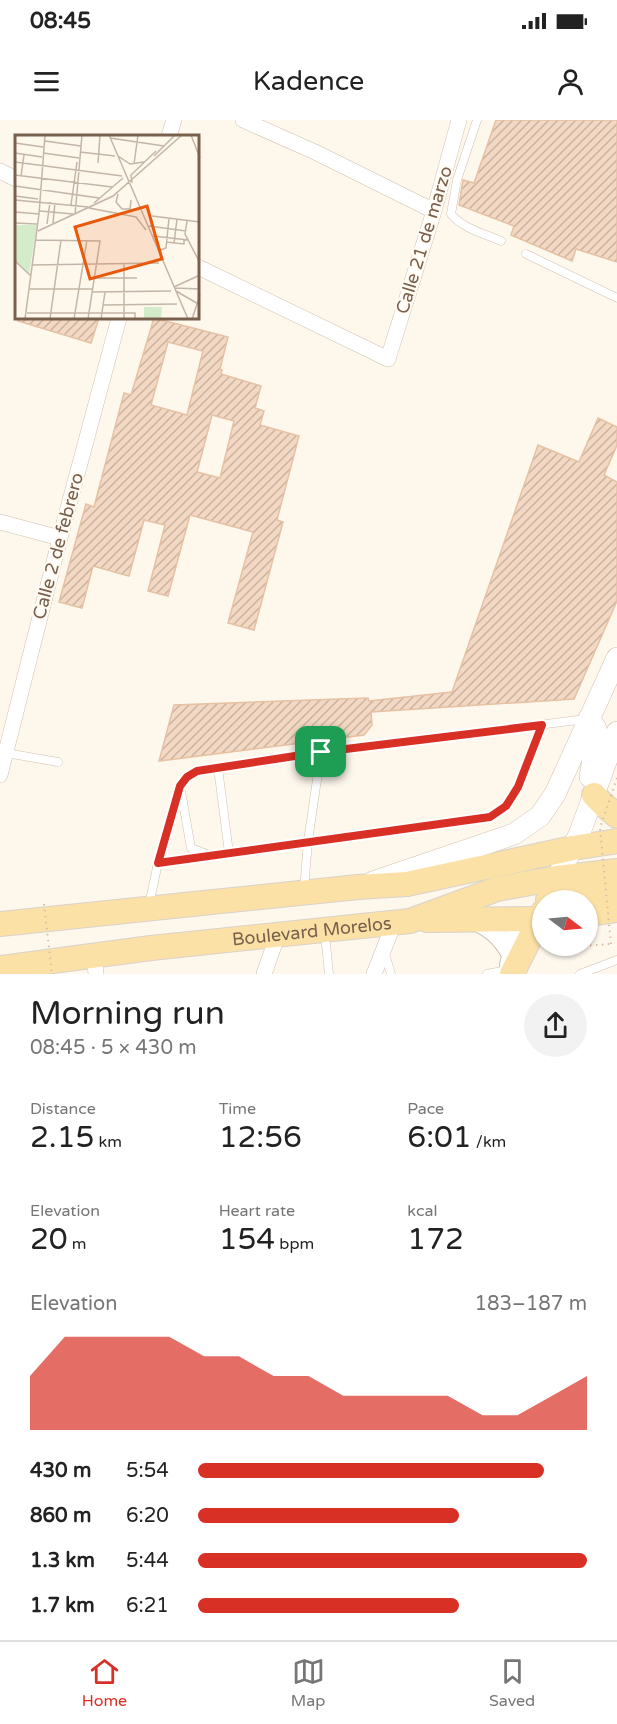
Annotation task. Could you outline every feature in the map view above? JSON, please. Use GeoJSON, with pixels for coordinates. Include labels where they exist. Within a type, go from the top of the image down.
{"type":"FeatureCollection","features":[{"type":"Feature","properties":{"kind":"main road"},"geometry":{"type":"LineString","coordinates":[[358,887],[505,837],[540,816],[555,794],[617,658]]}},
{"type":"Feature","properties":{"kind":"main road"},"geometry":{"type":"LineString","coordinates":[[589,718],[605,706],[617,684]]}},
{"type":"Feature","properties":{"kind":"main road"},"geometry":{"type":"LineString","coordinates":[[589,718],[596,729],[597,736],[589,773],[594,795],[617,816]]}},
{"type":"Feature","properties":{"kind":"main road"},"geometry":{"type":"LineString","coordinates":[[551,890],[573,848],[617,732]]}},
{"type":"Feature","properties":{"kind":"main road","name":"Boulevard Morelos"},"geometry":{"type":"LineString","coordinates":[[0,924],[358,887],[407,884],[573,848],[617,841]]}},
{"type":"Feature","properties":{"kind":"main road"},"geometry":{"type":"LineString","coordinates":[[475,869],[497,889],[532,902]]}},
{"type":"Feature","properties":{"kind":"main road","name":"Boulevard Morelos"},"geometry":{"type":"LineString","coordinates":[[577,890],[617,871]]}},
{"type":"Feature","properties":{"kind":"main road","name":"Boulevard Morelos"},"geometry":{"type":"LineString","coordinates":[[0,968],[95,964],[151,948],[402,922],[497,889],[532,902]]}},
{"type":"Feature","properties":{"kind":"main road"},"geometry":{"type":"LineString","coordinates":[[598,895],[617,891]]}},
{"type":"Feature","properties":{"kind":"main road"},"geometry":{"type":"LineString","coordinates":[[402,922],[472,919],[532,908]]}},
{"type":"Feature","properties":{"kind":"main road"},"geometry":{"type":"LineString","coordinates":[[147,909],[151,948]]}},
{"type":"Feature","properties":{"kind":"main road"},"geometry":{"type":"LineString","coordinates":[[598,913],[617,910]]}},
{"type":"Feature","properties":{"kind":"main road"},"geometry":{"type":"LineString","coordinates":[[509,968],[532,926]]}},
{"type":"Feature","properties":{"kind":"street"},"geometry":{"type":"LineString","coordinates":[[169,135],[174,120]]}},
{"type":"Feature","properties":{"kind":"street"},"geometry":{"type":"LineString","coordinates":[[243,120],[315,152],[434,211]]}},
{"type":"Feature","properties":{"kind":"street","name":"Calle 21 de marzo"},"geometry":{"type":"LineString","coordinates":[[200,268],[388,359],[434,211],[459,120]]}},
{"type":"Feature","properties":{"kind":"street"},"geometry":{"type":"LineString","coordinates":[[0,171],[15,178]]}},
{"type":"Feature","properties":{"kind":"street","name":"Calle 2 de febrero"},"geometry":{"type":"LineString","coordinates":[[0,775],[118,320]]}},
{"type":"Feature","properties":{"kind":"street"},"geometry":{"type":"LineString","coordinates":[[0,522],[60,538]]}},
{"type":"Feature","properties":{"kind":"street"},"geometry":{"type":"LineString","coordinates":[[472,919],[496,933],[505,943],[509,968]]}},
{"type":"Feature","properties":{"kind":"street"},"geometry":{"type":"LineString","coordinates":[[374,974],[383,950],[402,922]]}},
{"type":"Feature","properties":{"kind":"street"},"geometry":{"type":"LineString","coordinates":[[264,974],[278,934]]}},
{"type":"Feature","properties":{"kind":"lane"},"geometry":{"type":"LineString","coordinates":[[477,120],[457,180],[451,214],[474,230],[501,241]]}},
{"type":"Feature","properties":{"kind":"lane"},"geometry":{"type":"LineString","coordinates":[[526,254],[617,298]]}},
{"type":"Feature","properties":{"kind":"lane"},"geometry":{"type":"LineString","coordinates":[[147,909],[151,902],[158,863],[180,786],[187,777],[197,771],[321,752],[589,718]]}},
{"type":"Feature","properties":{"kind":"lane"},"geometry":{"type":"LineString","coordinates":[[158,863],[490,817],[506,806],[518,787],[542,725]]}},
{"type":"Feature","properties":{"kind":"lane"},"geometry":{"type":"LineString","coordinates":[[303,894],[321,752]]}},
{"type":"Feature","properties":{"kind":"lane"},"geometry":{"type":"LineString","coordinates":[[6,753],[58,762]]}},
{"type":"Feature","properties":{"kind":"lane"},"geometry":{"type":"LineString","coordinates":[[219,768],[229,853]]}},
{"type":"Feature","properties":{"kind":"lane"},"geometry":{"type":"LineString","coordinates":[[180,786],[191,848],[210,855]]}},
{"type":"Feature","properties":{"kind":"lane"},"geometry":{"type":"LineString","coordinates":[[324,929],[329,974]]}},
{"type":"Feature","properties":{"kind":"lane"},"geometry":{"type":"LineString","coordinates":[[383,950],[391,974]]}},
{"type":"Feature","properties":{"kind":"lane"},"geometry":{"type":"LineString","coordinates":[[580,974],[617,960]]}},
{"type":"Feature","properties":{"kind":"lane"},"geometry":{"type":"LineString","coordinates":[[487,974],[509,968]]}},
{"type":"Feature","properties":{"kind":"path"},"geometry":{"type":"LineString","coordinates":[[598,945],[611,944],[600,828],[617,778]]}},
{"type":"Feature","properties":{"kind":"path"},"geometry":{"type":"LineString","coordinates":[[44,904],[52,974]]}},
{"type":"Feature","properties":{"kind":"building"},"geometry":{"type":"Polygon","coordinates":[[[496,120],[617,120],[617,262],[576,249],[572,261],[511,235],[514,226],[459,205],[463,180],[474,183],[496,120]]]}},
{"type":"Feature","properties":{"kind":"building"},"geometry":{"type":"Polygon","coordinates":[[[18,320],[98,320],[91,343],[18,320]]]}},
{"type":"Feature","properties":{"kind":"building"},"geometry":{"type":"Polygon","coordinates":[[[153,320],[162,320],[228,337],[220,369],[221,374],[261,386],[255,408],[264,411],[260,425],[299,436],[277,520],[283,522],[254,630],[228,623],[253,532],[190,515],[168,596],[148,591],[165,525],[144,520],[129,576],[93,566],[82,608],[59,602],[86,504],[94,507],[124,393],[131,395],[153,320]],[[168,342],[151,405],[187,415],[203,351],[168,342]],[[212,415],[197,472],[220,478],[234,421],[212,415]]]}},
{"type":"Feature","properties":{"kind":"building"},"geometry":{"type":"Polygon","coordinates":[[[598,418],[617,427],[617,445],[604,475],[617,482],[617,601],[574,699],[371,712],[372,725],[364,735],[159,761],[174,705],[368,698],[369,701],[452,692],[538,445],[579,462],[598,418]]]}},
{"type":"Feature","properties":{"kind":"route"},"geometry":{"type":"LineString","coordinates":[[542,725],[518,787],[506,806],[490,817],[158,863],[180,786],[187,777],[197,771],[321,752],[542,725]]}}]}
